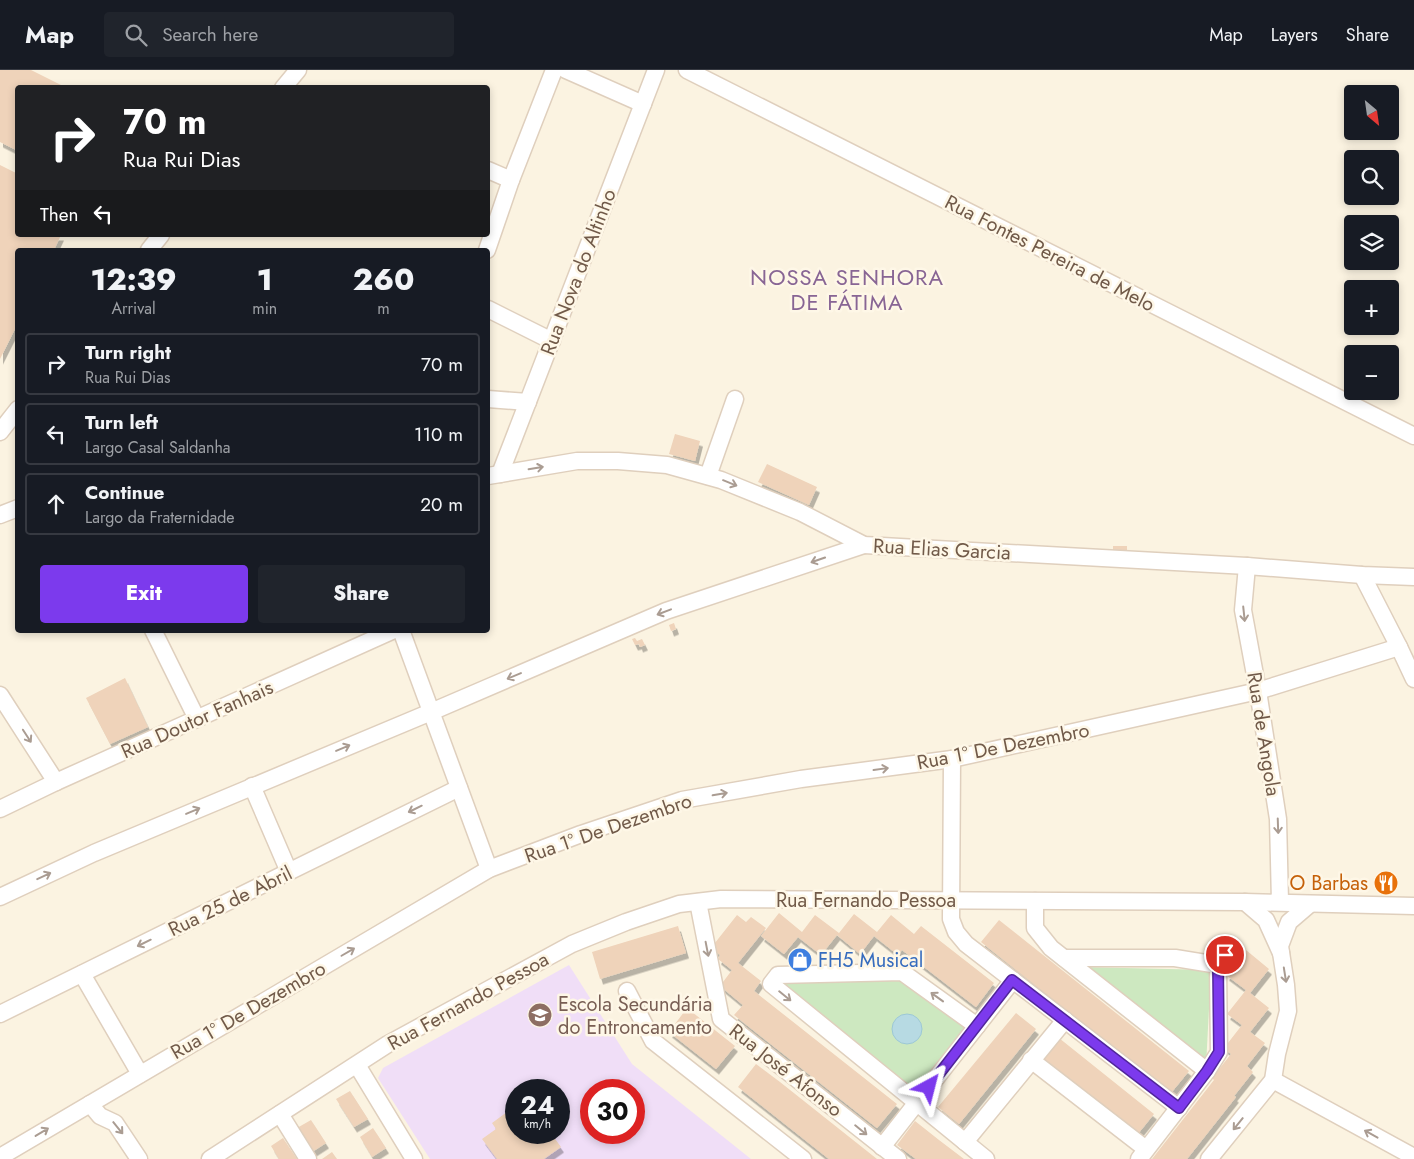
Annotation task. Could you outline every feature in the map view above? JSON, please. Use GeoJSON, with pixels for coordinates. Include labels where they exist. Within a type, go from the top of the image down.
{"type":"FeatureCollection","features":[{"type":"Feature","properties":{"kind":"street"},"geometry":{"type":"LineString","coordinates":[[488,248],[511,180],[554,70]]}},
{"type":"Feature","properties":{"kind":"street"},"geometry":{"type":"LineString","coordinates":[[566,70],[643,104]]}},
{"type":"Feature","properties":{"kind":"street","name":"Rua Nova do Altinho"},"geometry":{"type":"LineString","coordinates":[[494,475],[528,402],[656,70]]}},
{"type":"Feature","properties":{"kind":"street","name":"Rua Fontes Pereira de Melo"},"geometry":{"type":"LineString","coordinates":[[686,70],[1414,436]]}},
{"type":"Feature","properties":{"kind":"street"},"geometry":{"type":"LineString","coordinates":[[490,171],[511,180]]}},
{"type":"Feature","properties":{"kind":"street"},"geometry":{"type":"LineString","coordinates":[[151,248],[159,237]]}},
{"type":"Feature","properties":{"kind":"street"},"geometry":{"type":"LineString","coordinates":[[490,310],[552,341]]}},
{"type":"Feature","properties":{"kind":"street"},"geometry":{"type":"LineString","coordinates":[[708,476],[734,398]]}},
{"type":"Feature","properties":{"kind":"street"},"geometry":{"type":"LineString","coordinates":[[490,399],[528,402]]}},
{"type":"Feature","properties":{"kind":"street"},"geometry":{"type":"LineString","coordinates":[[0,432],[15,413]]}},
{"type":"Feature","properties":{"kind":"street","name":"Rua Elias Garcia"},"geometry":{"type":"LineString","coordinates":[[494,475],[577,461],[618,461],[667,465],[721,480],[800,512],[864,545],[1414,577]]}},
{"type":"Feature","properties":{"kind":"street"},"geometry":{"type":"LineString","coordinates":[[0,515],[15,509]]}},
{"type":"Feature","properties":{"kind":"street"},"geometry":{"type":"LineString","coordinates":[[0,896],[94,853],[666,611],[864,545]]}},
{"type":"Feature","properties":{"kind":"street","name":"Rua de Angola"},"geometry":{"type":"LineString","coordinates":[[1247,566],[1243,610],[1278,819],[1280,902]]}},
{"type":"Feature","properties":{"kind":"street"},"geometry":{"type":"LineString","coordinates":[[1362,575],[1414,679]]}},
{"type":"Feature","properties":{"kind":"street"},"geometry":{"type":"LineString","coordinates":[[154,633],[197,719]]}},
{"type":"Feature","properties":{"kind":"street","name":"Rua Doutor Fanhais"},"geometry":{"type":"LineString","coordinates":[[0,809],[387,633]]}},
{"type":"Feature","properties":{"kind":"street"},"geometry":{"type":"LineString","coordinates":[[402,633],[489,869]]}},
{"type":"Feature","properties":{"kind":"street","name":"Rua 1º De Dezembro"},"geometry":{"type":"LineString","coordinates":[[0,1157],[489,869],[581,834],[682,800],[801,780],[952,759],[1258,691],[1399,647]]}},
{"type":"Feature","properties":{"kind":"street"},"geometry":{"type":"LineString","coordinates":[[0,695],[56,782]]}},
{"type":"Feature","properties":{"kind":"street"},"geometry":{"type":"LineString","coordinates":[[952,759],[951,900],[952,919],[956,932],[966,944],[1179,1108]]}},
{"type":"Feature","properties":{"kind":"street"},"geometry":{"type":"LineString","coordinates":[[252,786],[289,872]]}},
{"type":"Feature","properties":{"kind":"street","name":"Rua 25 de Abril"},"geometry":{"type":"LineString","coordinates":[[0,1014],[459,788]]}},
{"type":"Feature","properties":{"kind":"street","name":"Rua Fernando Pessoa"},"geometry":{"type":"LineString","coordinates":[[210,1159],[388,1044],[572,944],[626,922],[679,904],[721,899],[1280,902],[1414,906]]}},
{"type":"Feature","properties":{"kind":"street"},"geometry":{"type":"LineString","coordinates":[[1036,900],[1035,928],[1051,948],[1207,1071]]}},
{"type":"Feature","properties":{"kind":"street","name":"Rua José Afonso"},"geometry":{"type":"LineString","coordinates":[[698,902],[721,1019],[898,1159]]}},
{"type":"Feature","properties":{"kind":"street"},"geometry":{"type":"LineString","coordinates":[[1245,902],[1266,920],[1281,953]]}},
{"type":"Feature","properties":{"kind":"street"},"geometry":{"type":"LineString","coordinates":[[1209,1159],[1273,1080],[1277,1054],[1288,1011],[1280,946],[1289,922],[1310,904]]}},
{"type":"Feature","properties":{"kind":"street"},"geometry":{"type":"LineString","coordinates":[[1031,1060],[1143,1154],[1207,1071],[1219,1052],[1218,965],[1231,946]]}},
{"type":"Feature","properties":{"kind":"street"},"geometry":{"type":"LineString","coordinates":[[1064,958],[1175,958],[1218,965]]}},
{"type":"Feature","properties":{"kind":"street"},"geometry":{"type":"LineString","coordinates":[[977,1026],[902,972],[778,975],[771,984],[986,1159]]}},
{"type":"Feature","properties":{"kind":"street"},"geometry":{"type":"LineString","coordinates":[[82,974],[140,1074]]}},
{"type":"Feature","properties":{"kind":"street"},"geometry":{"type":"LineString","coordinates":[[882,1147],[1012,980]]}},
{"type":"Feature","properties":{"kind":"street"},"geometry":{"type":"LineString","coordinates":[[628,992],[653,1041],[803,1159]]}},
{"type":"Feature","properties":{"kind":"street"},"geometry":{"type":"LineString","coordinates":[[965,1142],[1064,1020]]}},
{"type":"Feature","properties":{"kind":"street"},"geometry":{"type":"LineString","coordinates":[[356,1065],[414,1159]]}},
{"type":"Feature","properties":{"kind":"street"},"geometry":{"type":"LineString","coordinates":[[1273,1080],[1414,1157]]}},
{"type":"Feature","properties":{"kind":"street"},"geometry":{"type":"LineString","coordinates":[[90,1104],[100,1116],[115,1122],[139,1159]]}},
{"type":"Feature","properties":{"kind":"street"},"geometry":{"type":"LineString","coordinates":[[280,1114],[308,1159]]}},
{"type":"Feature","properties":{"kind":"shaded area","name":"Escola Secundária do Entroncamento"},"geometry":{"type":"Polygon","coordinates":[[[569,965],[632,1064],[751,1159],[430,1159],[378,1078],[383,1068],[569,965]]]}},
{"type":"Feature","properties":{"kind":"green space"},"geometry":{"type":"Polygon","coordinates":[[[1081,967],[1211,970],[1206,1066],[1081,967]]]}},
{"type":"Feature","properties":{"kind":"green space"},"geometry":{"type":"Polygon","coordinates":[[[902,974],[973,1026],[916,1096],[775,985],[782,977],[902,974]]]}},
{"type":"Feature","properties":{"kind":"water"},"geometry":{"type":"Polygon","coordinates":[[[907,1014],[918,1018],[922,1029],[918,1040],[907,1044],[896,1040],[892,1029],[896,1018],[907,1014]]]}},
{"type":"Feature","properties":{"kind":"building"},"geometry":{"type":"Polygon","coordinates":[[[0,70],[31,70],[61,85],[15,85],[15,150],[0,142],[0,70]]]}},
{"type":"Feature","properties":{"kind":"building"},"geometry":{"type":"Polygon","coordinates":[[[0,165],[15,172],[15,237],[60,237],[55,248],[15,248],[15,329],[0,359],[0,165]]]}},
{"type":"Feature","properties":{"kind":"building"},"geometry":{"type":"Polygon","coordinates":[[[675,434],[700,441],[695,461],[669,454],[675,434]]]}},
{"type":"Feature","properties":{"kind":"building"},"geometry":{"type":"Polygon","coordinates":[[[767,464],[817,487],[809,505],[758,482],[767,464]]]}},
{"type":"Feature","properties":{"kind":"building"},"geometry":{"type":"Polygon","coordinates":[[[1113,546],[1127,546],[1127,553],[1113,552],[1113,546]]]}},
{"type":"Feature","properties":{"kind":"building"},"geometry":{"type":"Polygon","coordinates":[[[674,623],[676,629],[671,631],[669,625],[674,623]]]}},
{"type":"Feature","properties":{"kind":"building"},"geometry":{"type":"Polygon","coordinates":[[[635,638],[637,641],[642,639],[645,645],[640,647],[639,644],[635,645],[632,639],[635,638]]]}},
{"type":"Feature","properties":{"kind":"building"},"geometry":{"type":"Polygon","coordinates":[[[125,678],[148,727],[110,744],[86,698],[125,678]]]}},
{"type":"Feature","properties":{"kind":"building"},"geometry":{"type":"Polygon","coordinates":[[[779,913],[802,932],[815,915],[839,933],[854,914],[877,932],[891,915],[914,934],[921,926],[994,983],[976,1007],[902,950],[898,955],[874,936],[860,954],[837,935],[821,955],[798,937],[784,954],[761,936],[779,913]]]}},
{"type":"Feature","properties":{"kind":"building"},"geometry":{"type":"Polygon","coordinates":[[[737,915],[746,922],[751,917],[766,928],[738,963],[761,981],[754,991],[897,1104],[877,1128],[734,1015],[743,1005],[720,986],[732,970],[718,959],[720,955],[711,948],[737,915]]]}},
{"type":"Feature","properties":{"kind":"building"},"geometry":{"type":"Polygon","coordinates":[[[999,920],[1189,1071],[1171,1093],[981,942],[999,920]]]}},
{"type":"Feature","properties":{"kind":"building"},"geometry":{"type":"Polygon","coordinates":[[[678,926],[686,953],[600,979],[592,952],[678,926]]]}},
{"type":"Feature","properties":{"kind":"building"},"geometry":{"type":"Polygon","coordinates":[[[1246,950],[1269,969],[1250,993],[1269,1008],[1250,1032],[1265,1043],[1247,1066],[1253,1072],[1234,1096],[1236,1097],[1187,1159],[1152,1159],[1214,1080],[1212,1078],[1231,1054],[1224,1048],[1242,1025],[1227,1014],[1246,990],[1226,975],[1246,950]]]}},
{"type":"Feature","properties":{"kind":"building"},"geometry":{"type":"Polygon","coordinates":[[[687,1008],[735,1046],[716,1069],[669,1032],[687,1008]]]}},
{"type":"Feature","properties":{"kind":"building"},"geometry":{"type":"Polygon","coordinates":[[[1016,1013],[1036,1029],[959,1124],[938,1107],[1016,1013]]]}},
{"type":"Feature","properties":{"kind":"building"},"geometry":{"type":"Polygon","coordinates":[[[1059,1038],[1154,1114],[1137,1135],[1042,1059],[1059,1038]]]}},
{"type":"Feature","properties":{"kind":"building"},"geometry":{"type":"Polygon","coordinates":[[[756,1064],[877,1159],[829,1159],[738,1087],[756,1064]]]}},
{"type":"Feature","properties":{"kind":"building"},"geometry":{"type":"Polygon","coordinates":[[[350,1091],[368,1119],[354,1127],[336,1099],[350,1091]]]}},
{"type":"Feature","properties":{"kind":"building"},"geometry":{"type":"Polygon","coordinates":[[[505,1113],[505,1144],[559,1144],[561,1147],[544,1159],[497,1159],[482,1139],[496,1129],[492,1123],[505,1113]]]}},
{"type":"Feature","properties":{"kind":"building"},"geometry":{"type":"Polygon","coordinates":[[[311,1120],[326,1143],[312,1152],[297,1128],[311,1120]]]}},
{"type":"Feature","properties":{"kind":"building"},"geometry":{"type":"Polygon","coordinates":[[[915,1121],[964,1159],[916,1159],[897,1145],[915,1121]]]}},
{"type":"Feature","properties":{"kind":"building"},"geometry":{"type":"Polygon","coordinates":[[[373,1128],[386,1148],[372,1157],[360,1137],[373,1128]]]}},
{"type":"Feature","properties":{"kind":"building"},"geometry":{"type":"Polygon","coordinates":[[[283,1138],[297,1159],[279,1159],[271,1146],[283,1138]]]}},
{"type":"Feature","properties":{"kind":"building"},"geometry":{"type":"Polygon","coordinates":[[[332,1152],[337,1159],[322,1159],[332,1152]]]}},
{"type":"Feature","properties":{"kind":"place","name":"O Barbas"},"geometry":{"type":"Point","coordinates":[1386,883]}},
{"type":"Feature","properties":{"kind":"place","name":"FH5 Musical"},"geometry":{"type":"Point","coordinates":[800,960]}},
{"type":"Feature","properties":{"kind":"place","name":"Escola Secundária do Entroncamento"},"geometry":{"type":"Point","coordinates":[540,1015]}},
{"type":"Feature","properties":{"kind":"district","name":"NOSSA SENHORA DE FÁTIMA"},"geometry":{"type":"Point","coordinates":[847,290]}},
{"type":"Feature","properties":{"kind":"route"},"geometry":{"type":"LineString","coordinates":[[929,1087],[1012,980],[1179,1108],[1219,1052],[1218,965],[1225,955]]}}]}
